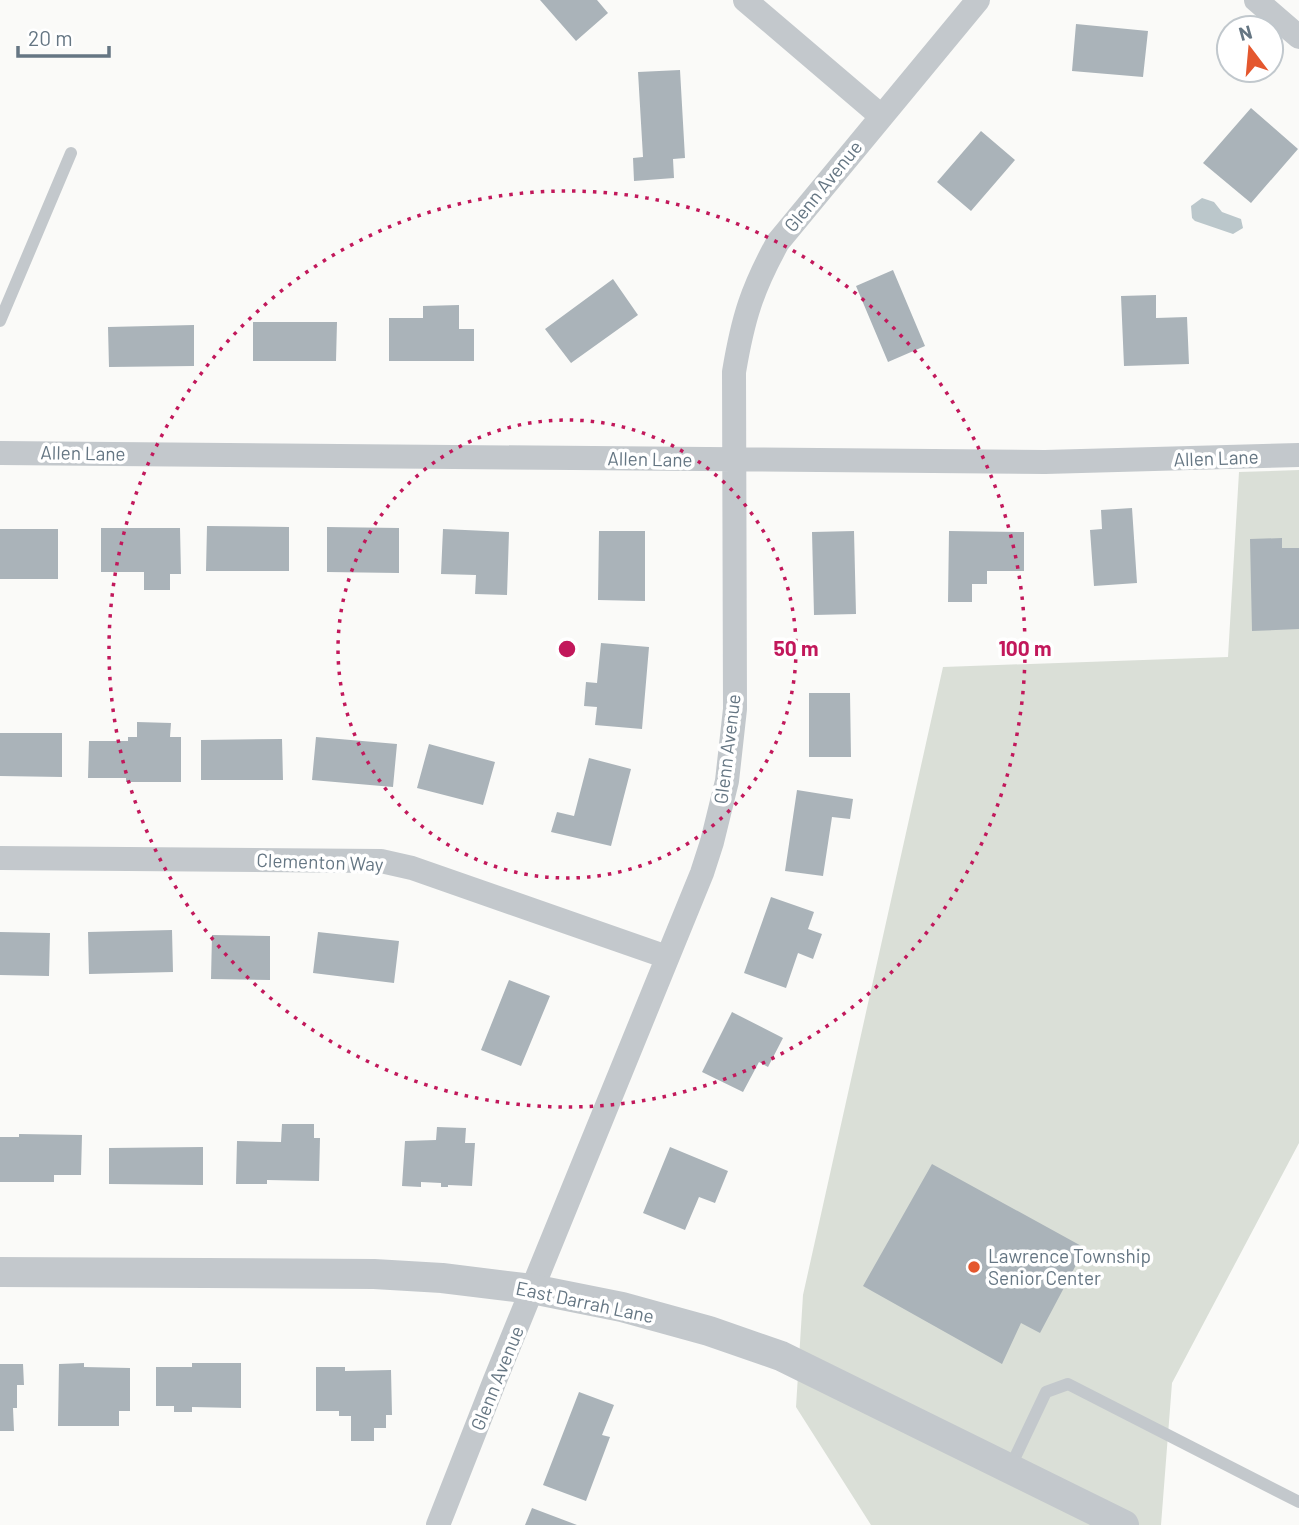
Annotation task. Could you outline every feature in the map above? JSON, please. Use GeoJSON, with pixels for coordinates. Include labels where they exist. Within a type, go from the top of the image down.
{"type":"FeatureCollection","features":[{"type":"Feature","properties":{"kind":"street"},"geometry":{"type":"LineString","coordinates":[[745,0],[881,116]]}},
{"type":"Feature","properties":{"kind":"street","name":"Glenn Avenue"},"geometry":{"type":"LineString","coordinates":[[438,1525],[705,863],[727,781],[735,709],[734,372],[741,326],[756,282],[778,242],[978,0]]}},
{"type":"Feature","properties":{"kind":"street"},"geometry":{"type":"LineString","coordinates":[[1256,0],[1299,37]]}},
{"type":"Feature","properties":{"kind":"street","name":"Allen Lane"},"geometry":{"type":"LineString","coordinates":[[0,453],[1045,463],[1299,455]]}},
{"type":"Feature","properties":{"kind":"street","name":"Clementon Way"},"geometry":{"type":"LineString","coordinates":[[0,858],[381,861],[412,868],[667,957]]}},
{"type":"Feature","properties":{"kind":"street","name":"East Darrah Lane"},"geometry":{"type":"LineString","coordinates":[[0,1272],[374,1274],[442,1278],[532,1289],[647,1314],[709,1331],[782,1356],[1124,1525]]}},
{"type":"Feature","properties":{"kind":"lane"},"geometry":{"type":"LineString","coordinates":[[0,321],[71,153]]}},
{"type":"Feature","properties":{"kind":"lane"},"geometry":{"type":"LineString","coordinates":[[1010,1469],[1046,1392],[1068,1384],[1299,1502]]}},
{"type":"Feature","properties":{"kind":"shaded area"},"geometry":{"type":"Polygon","coordinates":[[[1202,198],[1214,202],[1222,212],[1241,219],[1243,228],[1233,234],[1195,221],[1192,218],[1191,206],[1202,198]]]}},
{"type":"Feature","properties":{"kind":"shaded area"},"geometry":{"type":"Polygon","coordinates":[[[1299,470],[1299,1143],[1172,1383],[1161,1525],[871,1525],[796,1407],[803,1295],[943,667],[1228,657],[1239,472],[1299,470]]]}},
{"type":"Feature","properties":{"kind":"building"},"geometry":{"type":"Polygon","coordinates":[[[540,0],[597,0],[608,13],[576,41],[540,0]]]}},
{"type":"Feature","properties":{"kind":"building"},"geometry":{"type":"Polygon","coordinates":[[[1076,24],[1148,31],[1143,77],[1072,71],[1076,24]]]}},
{"type":"Feature","properties":{"kind":"building"},"geometry":{"type":"Polygon","coordinates":[[[680,70],[685,158],[673,159],[674,178],[634,181],[633,158],[643,157],[638,72],[680,70]]]}},
{"type":"Feature","properties":{"kind":"building"},"geometry":{"type":"Polygon","coordinates":[[[1251,108],[1298,149],[1251,203],[1203,163],[1251,108]]]}},
{"type":"Feature","properties":{"kind":"building"},"geometry":{"type":"Polygon","coordinates":[[[981,131],[1015,160],[971,211],[937,182],[981,131]]]}},
{"type":"Feature","properties":{"kind":"building"},"geometry":{"type":"Polygon","coordinates":[[[893,270],[925,346],[888,362],[856,286],[893,270]]]}},
{"type":"Feature","properties":{"kind":"building"},"geometry":{"type":"Polygon","coordinates":[[[613,279],[638,315],[571,363],[545,329],[613,279]]]}},
{"type":"Feature","properties":{"kind":"building"},"geometry":{"type":"Polygon","coordinates":[[[1156,295],[1156,318],[1187,317],[1189,364],[1124,366],[1121,296],[1156,295]]]}},
{"type":"Feature","properties":{"kind":"building"},"geometry":{"type":"Polygon","coordinates":[[[459,305],[459,329],[474,329],[474,361],[389,361],[389,318],[423,318],[423,306],[459,305]]]}},
{"type":"Feature","properties":{"kind":"building"},"geometry":{"type":"Polygon","coordinates":[[[253,322],[337,322],[336,361],[253,361],[253,322]]]}},
{"type":"Feature","properties":{"kind":"building"},"geometry":{"type":"Polygon","coordinates":[[[194,325],[194,366],[109,367],[108,327],[194,325]]]}},
{"type":"Feature","properties":{"kind":"building"},"geometry":{"type":"Polygon","coordinates":[[[1132,508],[1137,583],[1094,586],[1090,530],[1102,529],[1101,510],[1132,508]]]}},
{"type":"Feature","properties":{"kind":"building"},"geometry":{"type":"Polygon","coordinates":[[[207,526],[289,527],[289,571],[206,571],[207,526]]]}},
{"type":"Feature","properties":{"kind":"building"},"geometry":{"type":"Polygon","coordinates":[[[327,527],[399,528],[399,573],[327,572],[327,527]]]}},
{"type":"Feature","properties":{"kind":"building"},"geometry":{"type":"Polygon","coordinates":[[[101,528],[180,528],[181,574],[170,574],[170,590],[144,590],[144,572],[101,572],[101,528]]]}},
{"type":"Feature","properties":{"kind":"building"},"geometry":{"type":"Polygon","coordinates":[[[0,529],[58,529],[58,579],[0,579],[0,529]]]}},
{"type":"Feature","properties":{"kind":"building"},"geometry":{"type":"Polygon","coordinates":[[[443,529],[509,532],[507,595],[475,594],[476,575],[441,574],[443,529]]]}},
{"type":"Feature","properties":{"kind":"building"},"geometry":{"type":"Polygon","coordinates":[[[599,531],[645,531],[645,601],[598,600],[599,531]]]}},
{"type":"Feature","properties":{"kind":"building"},"geometry":{"type":"Polygon","coordinates":[[[854,531],[856,614],[814,615],[812,532],[854,531]]]}},
{"type":"Feature","properties":{"kind":"building"},"geometry":{"type":"Polygon","coordinates":[[[949,531],[1024,532],[1024,571],[987,571],[987,584],[972,584],[972,602],[948,602],[949,531]]]}},
{"type":"Feature","properties":{"kind":"building"},"geometry":{"type":"Polygon","coordinates":[[[1282,538],[1282,548],[1299,548],[1299,629],[1252,631],[1250,539],[1282,538]]]}},
{"type":"Feature","properties":{"kind":"building"},"geometry":{"type":"Polygon","coordinates":[[[601,643],[649,647],[642,729],[595,725],[597,707],[584,706],[586,682],[597,683],[601,643]]]}},
{"type":"Feature","properties":{"kind":"building"},"geometry":{"type":"Polygon","coordinates":[[[809,693],[850,693],[851,757],[809,757],[809,693]]]}},
{"type":"Feature","properties":{"kind":"building"},"geometry":{"type":"Polygon","coordinates":[[[137,722],[171,723],[170,737],[181,737],[181,782],[126,782],[126,778],[88,778],[89,741],[128,741],[128,737],[137,737],[137,722]]]}},
{"type":"Feature","properties":{"kind":"building"},"geometry":{"type":"Polygon","coordinates":[[[0,733],[62,733],[62,777],[0,776],[0,733]]]}},
{"type":"Feature","properties":{"kind":"building"},"geometry":{"type":"Polygon","coordinates":[[[316,737],[397,744],[393,787],[312,780],[316,737]]]}},
{"type":"Feature","properties":{"kind":"building"},"geometry":{"type":"Polygon","coordinates":[[[282,739],[283,780],[201,780],[201,740],[282,739]]]}},
{"type":"Feature","properties":{"kind":"building"},"geometry":{"type":"Polygon","coordinates":[[[429,744],[495,762],[483,805],[417,788],[429,744]]]}},
{"type":"Feature","properties":{"kind":"building"},"geometry":{"type":"Polygon","coordinates":[[[589,758],[631,769],[611,846],[551,832],[557,812],[574,816],[589,758]]]}},
{"type":"Feature","properties":{"kind":"building"},"geometry":{"type":"Polygon","coordinates":[[[797,790],[853,799],[850,819],[832,817],[823,876],[785,871],[797,790]]]}},
{"type":"Feature","properties":{"kind":"building"},"geometry":{"type":"Polygon","coordinates":[[[771,897],[814,912],[808,929],[822,934],[813,959],[798,953],[786,988],[744,973],[771,897]]]}},
{"type":"Feature","properties":{"kind":"building"},"geometry":{"type":"Polygon","coordinates":[[[172,930],[173,972],[89,974],[88,932],[172,930]]]}},
{"type":"Feature","properties":{"kind":"building"},"geometry":{"type":"Polygon","coordinates":[[[0,932],[50,933],[49,976],[0,975],[0,932]]]}},
{"type":"Feature","properties":{"kind":"building"},"geometry":{"type":"Polygon","coordinates":[[[318,932],[399,941],[394,983],[313,973],[318,932]]]}},
{"type":"Feature","properties":{"kind":"building"},"geometry":{"type":"Polygon","coordinates":[[[212,935],[270,936],[270,980],[211,979],[212,935]]]}},
{"type":"Feature","properties":{"kind":"building"},"geometry":{"type":"Polygon","coordinates":[[[509,980],[550,996],[521,1066],[481,1050],[509,980]]]}},
{"type":"Feature","properties":{"kind":"building"},"geometry":{"type":"Polygon","coordinates":[[[732,1012],[783,1038],[768,1067],[759,1062],[743,1092],[702,1072],[732,1012]]]}},
{"type":"Feature","properties":{"kind":"building"},"geometry":{"type":"Polygon","coordinates":[[[282,1124],[314,1124],[314,1138],[320,1138],[319,1181],[267,1180],[267,1184],[236,1184],[237,1141],[281,1142],[282,1124]]]}},
{"type":"Feature","properties":{"kind":"building"},"geometry":{"type":"Polygon","coordinates":[[[437,1127],[466,1128],[465,1143],[475,1143],[472,1186],[441,1187],[441,1183],[421,1182],[421,1187],[402,1186],[405,1141],[436,1140],[437,1127]]]}},
{"type":"Feature","properties":{"kind":"building"},"geometry":{"type":"Polygon","coordinates":[[[19,1134],[82,1135],[81,1175],[54,1175],[54,1182],[0,1182],[0,1137],[19,1137],[19,1134]]]}},
{"type":"Feature","properties":{"kind":"building"},"geometry":{"type":"Polygon","coordinates":[[[203,1147],[203,1185],[109,1184],[109,1148],[203,1147]]]}},
{"type":"Feature","properties":{"kind":"building"},"geometry":{"type":"Polygon","coordinates":[[[670,1147],[728,1171],[715,1203],[699,1197],[685,1230],[643,1213],[670,1147]]]}},
{"type":"Feature","properties":{"kind":"building","name":"Lawrence Township Senior Center"},"geometry":{"type":"Polygon","coordinates":[[[932,1164],[1085,1248],[1040,1333],[1021,1323],[1002,1364],[863,1286],[932,1164]]]}},
{"type":"Feature","properties":{"kind":"building"},"geometry":{"type":"Polygon","coordinates":[[[84,1363],[84,1367],[130,1368],[130,1411],[119,1411],[119,1426],[58,1426],[59,1364],[84,1363]]]}},
{"type":"Feature","properties":{"kind":"building"},"geometry":{"type":"Polygon","coordinates":[[[192,1363],[241,1363],[241,1408],[192,1407],[192,1412],[174,1412],[174,1406],[156,1406],[156,1367],[192,1367],[192,1363]]]}},
{"type":"Feature","properties":{"kind":"building"},"geometry":{"type":"Polygon","coordinates":[[[0,1364],[23,1364],[24,1385],[17,1385],[17,1408],[13,1408],[14,1431],[0,1431],[0,1364]]]}},
{"type":"Feature","properties":{"kind":"building"},"geometry":{"type":"Polygon","coordinates":[[[316,1367],[345,1367],[345,1371],[391,1370],[392,1415],[386,1415],[386,1428],[374,1428],[374,1441],[351,1441],[351,1416],[339,1416],[339,1411],[316,1411],[316,1367]]]}},
{"type":"Feature","properties":{"kind":"building"},"geometry":{"type":"Polygon","coordinates":[[[579,1392],[614,1405],[602,1435],[610,1437],[586,1501],[543,1485],[579,1392]]]}},
{"type":"Feature","properties":{"kind":"building"},"geometry":{"type":"Polygon","coordinates":[[[532,1508],[577,1525],[525,1525],[532,1508]]]}},
{"type":"Feature","properties":{"kind":"place","name":"Lawrence Township Senior Center"},"geometry":{"type":"Point","coordinates":[974,1267]}}]}
